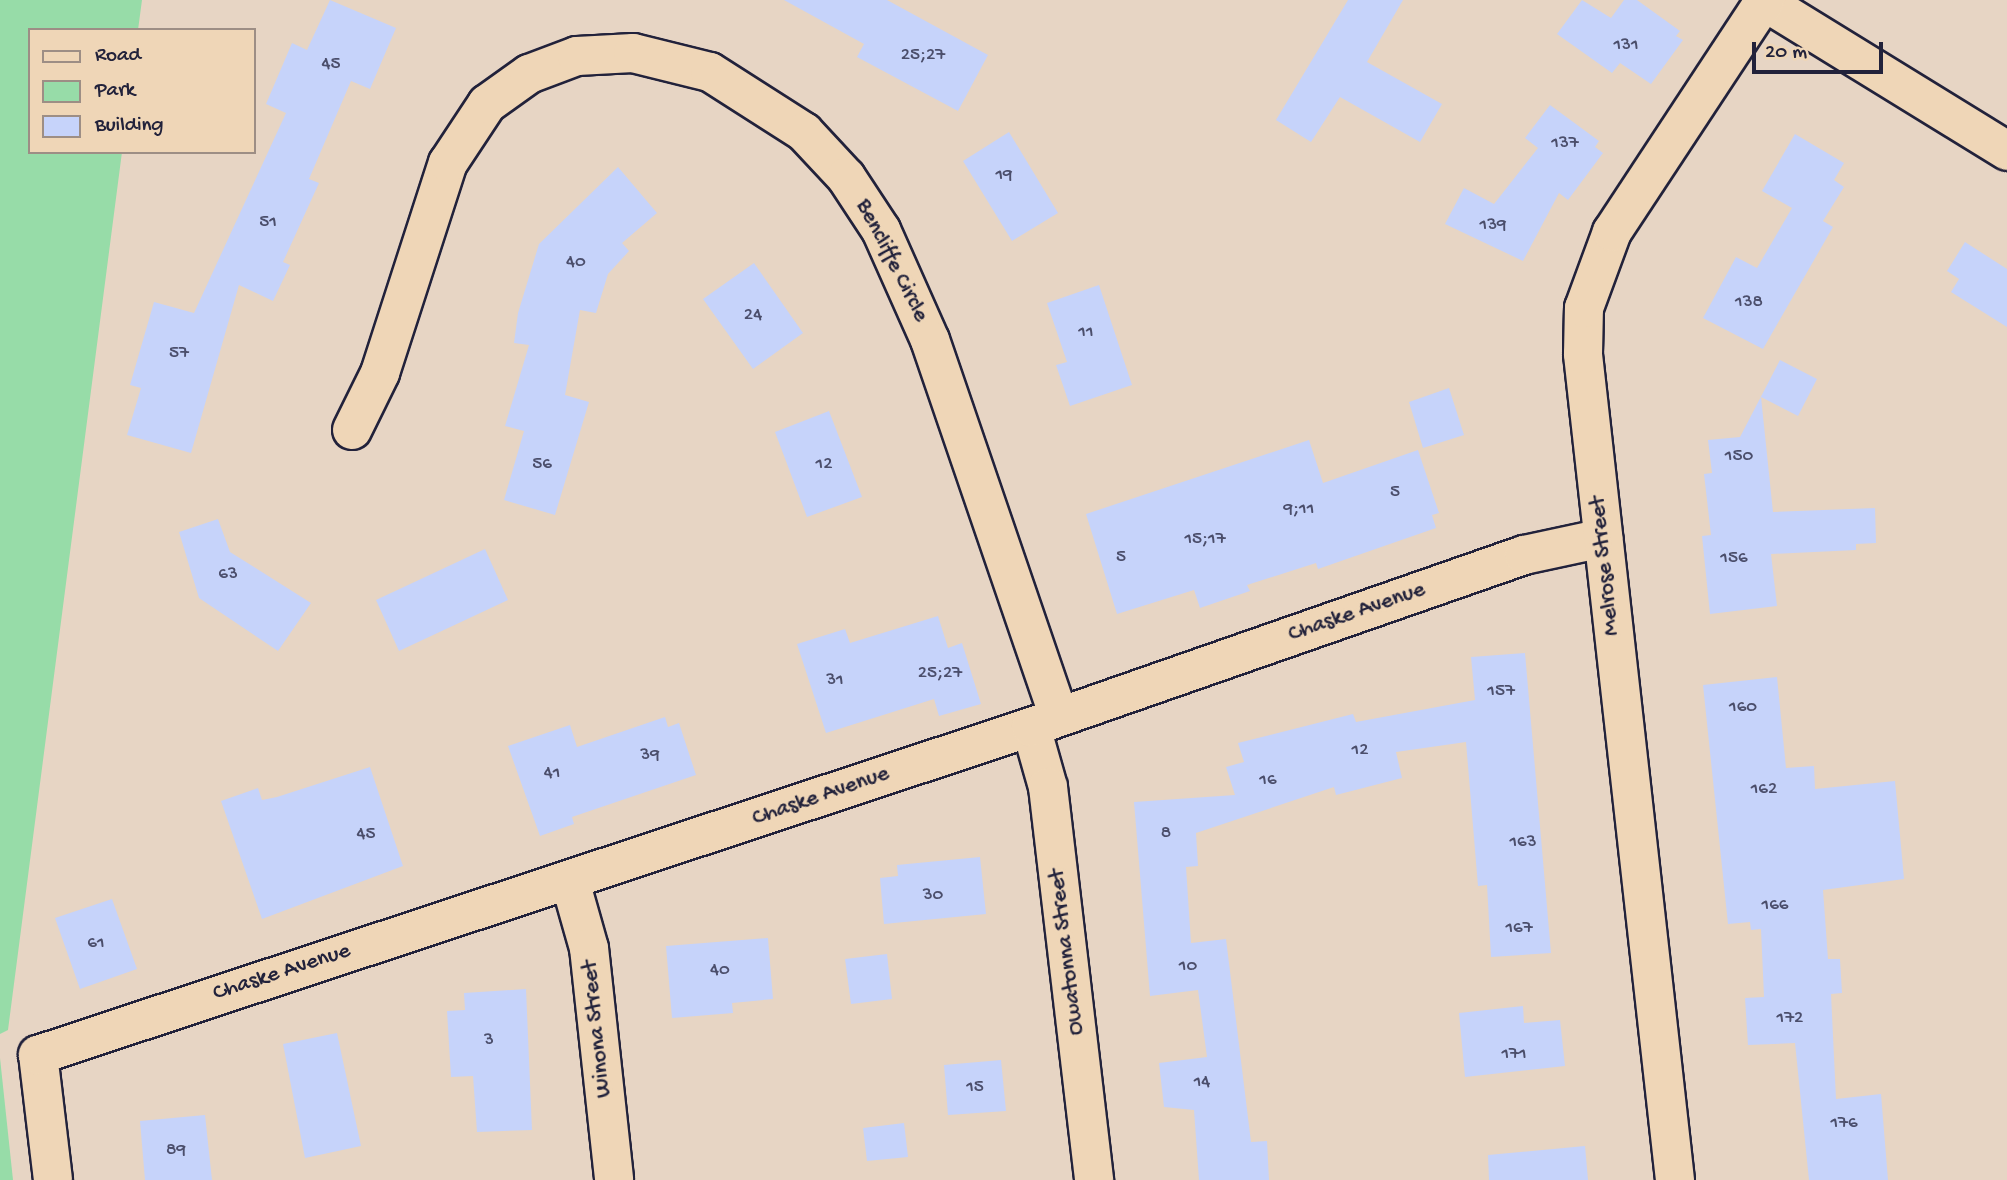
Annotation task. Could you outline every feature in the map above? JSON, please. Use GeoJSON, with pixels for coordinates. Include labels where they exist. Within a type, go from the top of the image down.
{"type":"FeatureCollection","features":[{"type":"Feature","properties":{"kind":"street"},"geometry":{"type":"LineString","coordinates":[[1764,1],[2007,151]]}},
{"type":"Feature","properties":{"kind":"street","name":"Melrose Street"},"geometry":{"type":"LineString","coordinates":[[1675,1180],[1583,354],[1588,288],[1612,232],[1764,1]]}},
{"type":"Feature","properties":{"kind":"street","name":"Bencliffe Circle"},"geometry":{"type":"LineString","coordinates":[[352,430],[380,373],[448,163],[488,104],[551,63],[590,54],[660,57],[710,72],[804,132],[846,177],[881,230],[930,340],[1045,722]]}},
{"type":"Feature","properties":{"kind":"street","name":"Chaske Avenue"},"geometry":{"type":"LineString","coordinates":[[53,1180],[38,1055],[1045,722],[1524,555],[1603,538]]}},
{"type":"Feature","properties":{"kind":"street","name":"Owatonna Street"},"geometry":{"type":"LineString","coordinates":[[1045,722],[1048,787],[1094,1180]]}},
{"type":"Feature","properties":{"kind":"street","name":"Winona Street"},"geometry":{"type":"LineString","coordinates":[[570,881],[589,948],[614,1180]]}},
{"type":"Feature","properties":{"kind":"green space"},"geometry":{"type":"Polygon","coordinates":[[[0,0],[142,0],[138,28],[28,28],[28,154],[122,154],[8,1030],[0,1034],[0,0]]]}},
{"type":"Feature","properties":{"kind":"green space"},"geometry":{"type":"Polygon","coordinates":[[[0,1058],[13,1180],[0,1180],[0,1058]]]}},
{"type":"Feature","properties":{"kind":"building"},"geometry":{"type":"Polygon","coordinates":[[[330,0],[396,28],[370,89],[351,81],[309,179],[319,183],[283,262],[290,265],[273,301],[239,285],[191,453],[127,435],[141,388],[130,385],[154,302],[194,313],[286,113],[266,104],[292,43],[307,50],[330,0]]]}},
{"type":"Feature","properties":{"kind":"building"},"geometry":{"type":"Polygon","coordinates":[[[784,0],[887,0],[988,55],[958,111],[857,57],[864,44],[784,0]]]}},
{"type":"Feature","properties":{"kind":"building"},"geometry":{"type":"Polygon","coordinates":[[[1348,0],[1403,0],[1367,62],[1442,104],[1420,142],[1340,97],[1311,142],[1276,120],[1348,0]]]}},
{"type":"Feature","properties":{"kind":"building"},"geometry":{"type":"Polygon","coordinates":[[[1582,0],[1611,18],[1624,0],[1637,0],[1680,31],[1676,36],[1683,40],[1651,84],[1620,63],[1612,73],[1557,34],[1582,0]]]}},
{"type":"Feature","properties":{"kind":"building"},"geometry":{"type":"Polygon","coordinates":[[[1550,105],[1599,141],[1595,147],[1603,153],[1568,200],[1559,193],[1523,261],[1445,224],[1464,188],[1494,204],[1538,148],[1525,138],[1550,105]]]}},
{"type":"Feature","properties":{"kind":"building"},"geometry":{"type":"Polygon","coordinates":[[[1009,132],[1058,213],[1012,241],[963,161],[1009,132]]]}},
{"type":"Feature","properties":{"kind":"building"},"geometry":{"type":"Polygon","coordinates":[[[1795,134],[1844,163],[1834,180],[1844,187],[1823,221],[1833,227],[1763,349],[1703,318],[1736,257],[1757,268],[1792,208],[1762,191],[1795,134]]]}},
{"type":"Feature","properties":{"kind":"building"},"geometry":{"type":"Polygon","coordinates":[[[618,167],[657,213],[622,243],[629,251],[608,274],[596,313],[580,310],[565,395],[589,402],[555,515],[504,500],[524,431],[505,426],[529,345],[514,343],[518,313],[539,244],[618,167]]]}},
{"type":"Feature","properties":{"kind":"building"},"geometry":{"type":"Polygon","coordinates":[[[1965,242],[2007,269],[2007,327],[1951,292],[1959,279],[1947,271],[1965,242]]]}},
{"type":"Feature","properties":{"kind":"building"},"geometry":{"type":"Polygon","coordinates":[[[754,263],[803,333],[753,369],[703,299],[754,263]]]}},
{"type":"Feature","properties":{"kind":"building"},"geometry":{"type":"Polygon","coordinates":[[[1099,285],[1132,385],[1070,406],[1056,365],[1067,362],[1047,303],[1099,285]]]}},
{"type":"Feature","properties":{"kind":"building"},"geometry":{"type":"Polygon","coordinates":[[[1780,360],[1817,379],[1798,416],[1761,397],[1773,512],[1875,508],[1876,543],[1856,544],[1856,550],[1771,554],[1777,606],[1710,614],[1702,536],[1711,535],[1704,474],[1712,473],[1708,440],[1740,437],[1780,360]]]}},
{"type":"Feature","properties":{"kind":"building"},"geometry":{"type":"Polygon","coordinates":[[[1449,388],[1464,435],[1423,448],[1409,402],[1449,388]]]}},
{"type":"Feature","properties":{"kind":"building"},"geometry":{"type":"Polygon","coordinates":[[[829,411],[862,497],[807,517],[775,432],[829,411]]]}},
{"type":"Feature","properties":{"kind":"building"},"geometry":{"type":"Polygon","coordinates":[[[1309,440],[1323,483],[1418,450],[1439,513],[1432,515],[1436,528],[1318,569],[1316,563],[1247,585],[1250,591],[1200,608],[1194,590],[1117,614],[1086,514],[1309,440]]]}},
{"type":"Feature","properties":{"kind":"building"},"geometry":{"type":"Polygon","coordinates":[[[218,519],[230,552],[311,603],[278,651],[199,598],[179,532],[218,519]]]}},
{"type":"Feature","properties":{"kind":"building"},"geometry":{"type":"Polygon","coordinates":[[[485,549],[508,600],[399,651],[376,600],[485,549]]]}},
{"type":"Feature","properties":{"kind":"building"},"geometry":{"type":"Polygon","coordinates":[[[938,616],[948,648],[962,643],[981,704],[939,716],[934,699],[826,733],[797,644],[845,629],[850,643],[938,616]]]}},
{"type":"Feature","properties":{"kind":"building"},"geometry":{"type":"Polygon","coordinates":[[[1525,653],[1551,953],[1491,957],[1487,885],[1478,886],[1466,742],[1396,752],[1402,778],[1336,795],[1334,787],[1196,833],[1198,866],[1186,867],[1191,943],[1226,939],[1251,1142],[1267,1141],[1269,1180],[1199,1180],[1194,1110],[1164,1107],[1159,1063],[1207,1057],[1198,990],[1150,996],[1134,802],[1235,795],[1226,767],[1244,762],[1238,743],[1353,714],[1356,722],[1475,700],[1471,657],[1525,653]]]}},
{"type":"Feature","properties":{"kind":"building"},"geometry":{"type":"Polygon","coordinates":[[[1777,677],[1786,768],[1814,766],[1815,789],[1895,781],[1904,879],[1823,890],[1828,959],[1840,959],[1842,993],[1831,994],[1836,1099],[1881,1094],[1888,1180],[1809,1180],[1795,1043],[1748,1045],[1745,998],[1764,997],[1761,929],[1751,930],[1750,922],[1728,924],[1703,685],[1777,677]]]}},
{"type":"Feature","properties":{"kind":"building"},"geometry":{"type":"Polygon","coordinates":[[[665,717],[668,727],[679,723],[696,775],[572,817],[574,824],[540,836],[508,746],[570,725],[577,747],[665,717]]]}},
{"type":"Feature","properties":{"kind":"building"},"geometry":{"type":"Polygon","coordinates":[[[370,767],[403,866],[262,919],[221,801],[258,788],[262,800],[277,797],[370,767]]]}},
{"type":"Feature","properties":{"kind":"building"},"geometry":{"type":"Polygon","coordinates":[[[980,857],[986,914],[884,924],[880,878],[898,876],[897,865],[980,857]]]}},
{"type":"Feature","properties":{"kind":"building"},"geometry":{"type":"Polygon","coordinates":[[[112,899],[137,969],[80,989],[55,918],[112,899]]]}},
{"type":"Feature","properties":{"kind":"building"},"geometry":{"type":"Polygon","coordinates":[[[768,938],[773,999],[732,1003],[733,1013],[672,1018],[666,946],[768,938]]]}},
{"type":"Feature","properties":{"kind":"building"},"geometry":{"type":"Polygon","coordinates":[[[887,954],[892,999],[851,1004],[845,959],[887,954]]]}},
{"type":"Feature","properties":{"kind":"building"},"geometry":{"type":"Polygon","coordinates":[[[526,989],[532,1130],[477,1132],[473,1076],[451,1077],[447,1011],[465,1010],[464,993],[526,989]]]}},
{"type":"Feature","properties":{"kind":"building"},"geometry":{"type":"Polygon","coordinates":[[[1523,1006],[1524,1023],[1560,1020],[1565,1066],[1465,1077],[1459,1013],[1523,1006]]]}},
{"type":"Feature","properties":{"kind":"building"},"geometry":{"type":"Polygon","coordinates":[[[337,1033],[361,1146],[305,1158],[283,1044],[337,1033]]]}},
{"type":"Feature","properties":{"kind":"building"},"geometry":{"type":"Polygon","coordinates":[[[1001,1060],[1006,1111],[948,1115],[944,1065],[1001,1060]]]}},
{"type":"Feature","properties":{"kind":"building"},"geometry":{"type":"Polygon","coordinates":[[[205,1115],[212,1180],[145,1180],[140,1121],[205,1115]]]}},
{"type":"Feature","properties":{"kind":"building"},"geometry":{"type":"Polygon","coordinates":[[[904,1123],[908,1157],[867,1161],[863,1128],[904,1123]]]}},
{"type":"Feature","properties":{"kind":"building"},"geometry":{"type":"Polygon","coordinates":[[[1585,1146],[1588,1180],[1489,1180],[1488,1155],[1585,1146]]]}}]}
